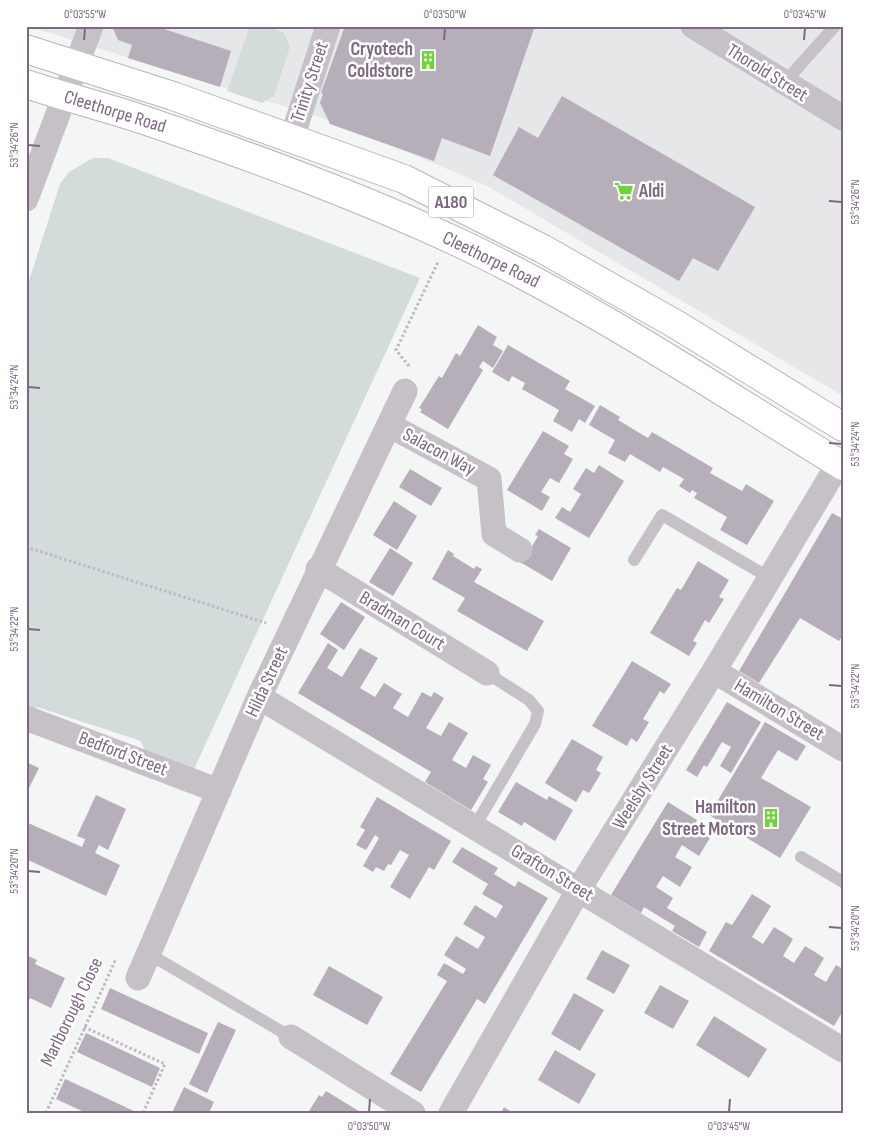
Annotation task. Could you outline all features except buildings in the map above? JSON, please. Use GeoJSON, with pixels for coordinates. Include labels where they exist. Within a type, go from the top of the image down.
{"type":"FeatureCollection","features":[{"type":"Feature","properties":{"kind":"main road","name":"Cleethorpe Road"},"geometry":{"type":"LineString","coordinates":[[26,50],[173,96],[404,178],[543,249],[677,325],[843,427]]}},
{"type":"Feature","properties":{"kind":"main road","name":"Cleethorpe Road"},"geometry":{"type":"LineString","coordinates":[[26,84],[142,119],[355,197],[449,239],[574,302],[696,373],[841,465]]}},
{"type":"Feature","properties":{"kind":"street"},"geometry":{"type":"LineString","coordinates":[[26,199],[91,26]]}},
{"type":"Feature","properties":{"kind":"street","name":"Trinity Street"},"geometry":{"type":"LineString","coordinates":[[292,138],[328,26]]}},
{"type":"Feature","properties":{"kind":"street","name":"Thorold Street"},"geometry":{"type":"LineString","coordinates":[[693,26],[843,118]]}},
{"type":"Feature","properties":{"kind":"street","name":"Hilda Street"},"geometry":{"type":"LineString","coordinates":[[138,978],[259,697],[318,569],[405,391]]}},
{"type":"Feature","properties":{"kind":"street","name":"Salacon Way"},"geometry":{"type":"LineString","coordinates":[[389,425],[489,478],[494,534],[520,550]]}},
{"type":"Feature","properties":{"kind":"street","name":"Weelsby Street"},"geometry":{"type":"LineString","coordinates":[[451,1113],[579,889],[841,465]]}},
{"type":"Feature","properties":{"kind":"street","name":"Bradman Court"},"geometry":{"type":"LineString","coordinates":[[318,569],[487,673]]}},
{"type":"Feature","properties":{"kind":"street","name":"Hamilton Street"},"geometry":{"type":"LineString","coordinates":[[714,671],[843,749]]}},
{"type":"Feature","properties":{"kind":"street","name":"Grafton Street"},"geometry":{"type":"LineString","coordinates":[[259,697],[476,826],[843,1050]]}},
{"type":"Feature","properties":{"kind":"street","name":"Bedford Street"},"geometry":{"type":"LineString","coordinates":[[26,718],[219,791]]}},
{"type":"Feature","properties":{"kind":"street"},"geometry":{"type":"LineString","coordinates":[[291,1038],[413,1113]]}},
{"type":"Feature","properties":{"kind":"lane"},"geometry":{"type":"LineString","coordinates":[[784,83],[834,26]]}},
{"type":"Feature","properties":{"kind":"lane"},"geometry":{"type":"LineString","coordinates":[[634,560],[662,515],[770,578]]}},
{"type":"Feature","properties":{"kind":"lane"},"geometry":{"type":"LineString","coordinates":[[476,826],[536,724],[538,711],[529,700],[487,673]]}},
{"type":"Feature","properties":{"kind":"lane"},"geometry":{"type":"LineString","coordinates":[[801,857],[843,882]]}},
{"type":"Feature","properties":{"kind":"lane"},"geometry":{"type":"LineString","coordinates":[[149,954],[291,1038]]}},
{"type":"Feature","properties":{"kind":"path"},"geometry":{"type":"LineString","coordinates":[[405,391],[414,372],[396,350],[449,239]]}},
{"type":"Feature","properties":{"kind":"path"},"geometry":{"type":"LineString","coordinates":[[26,547],[290,631]]}},
{"type":"Feature","properties":{"kind":"path","name":"Marlborough Close"},"geometry":{"type":"LineString","coordinates":[[46,1113],[114,961],[149,954]]}},
{"type":"Feature","properties":{"kind":"path"},"geometry":{"type":"LineString","coordinates":[[84,1026],[165,1064],[143,1113]]}},
{"type":"Feature","properties":{"kind":"shaded area"},"geometry":{"type":"Polygon","coordinates":[[[27,26],[843,26],[843,396],[489,187],[344,125],[27,26]]]}},
{"type":"Feature","properties":{"kind":"shaded area"},"geometry":{"type":"Polygon","coordinates":[[[250,26],[265,26],[283,32],[290,46],[274,96],[262,103],[227,91],[250,26]]]}},
{"type":"Feature","properties":{"kind":"shaded area"},"geometry":{"type":"Polygon","coordinates":[[[93,158],[108,158],[420,278],[194,769],[146,754],[141,741],[37,707],[26,713],[26,290],[60,184],[69,172],[93,158]]]}},
{"type":"Feature","properties":{"kind":"place","name":"Cryotech Coldstore"},"geometry":{"type":"Point","coordinates":[428,60]}},
{"type":"Feature","properties":{"kind":"place","name":"Aldi"},"geometry":{"type":"Point","coordinates":[624,191]}},
{"type":"Feature","properties":{"kind":"place","name":"Hamilton Street Motors"},"geometry":{"type":"Point","coordinates":[771,818]}}]}
